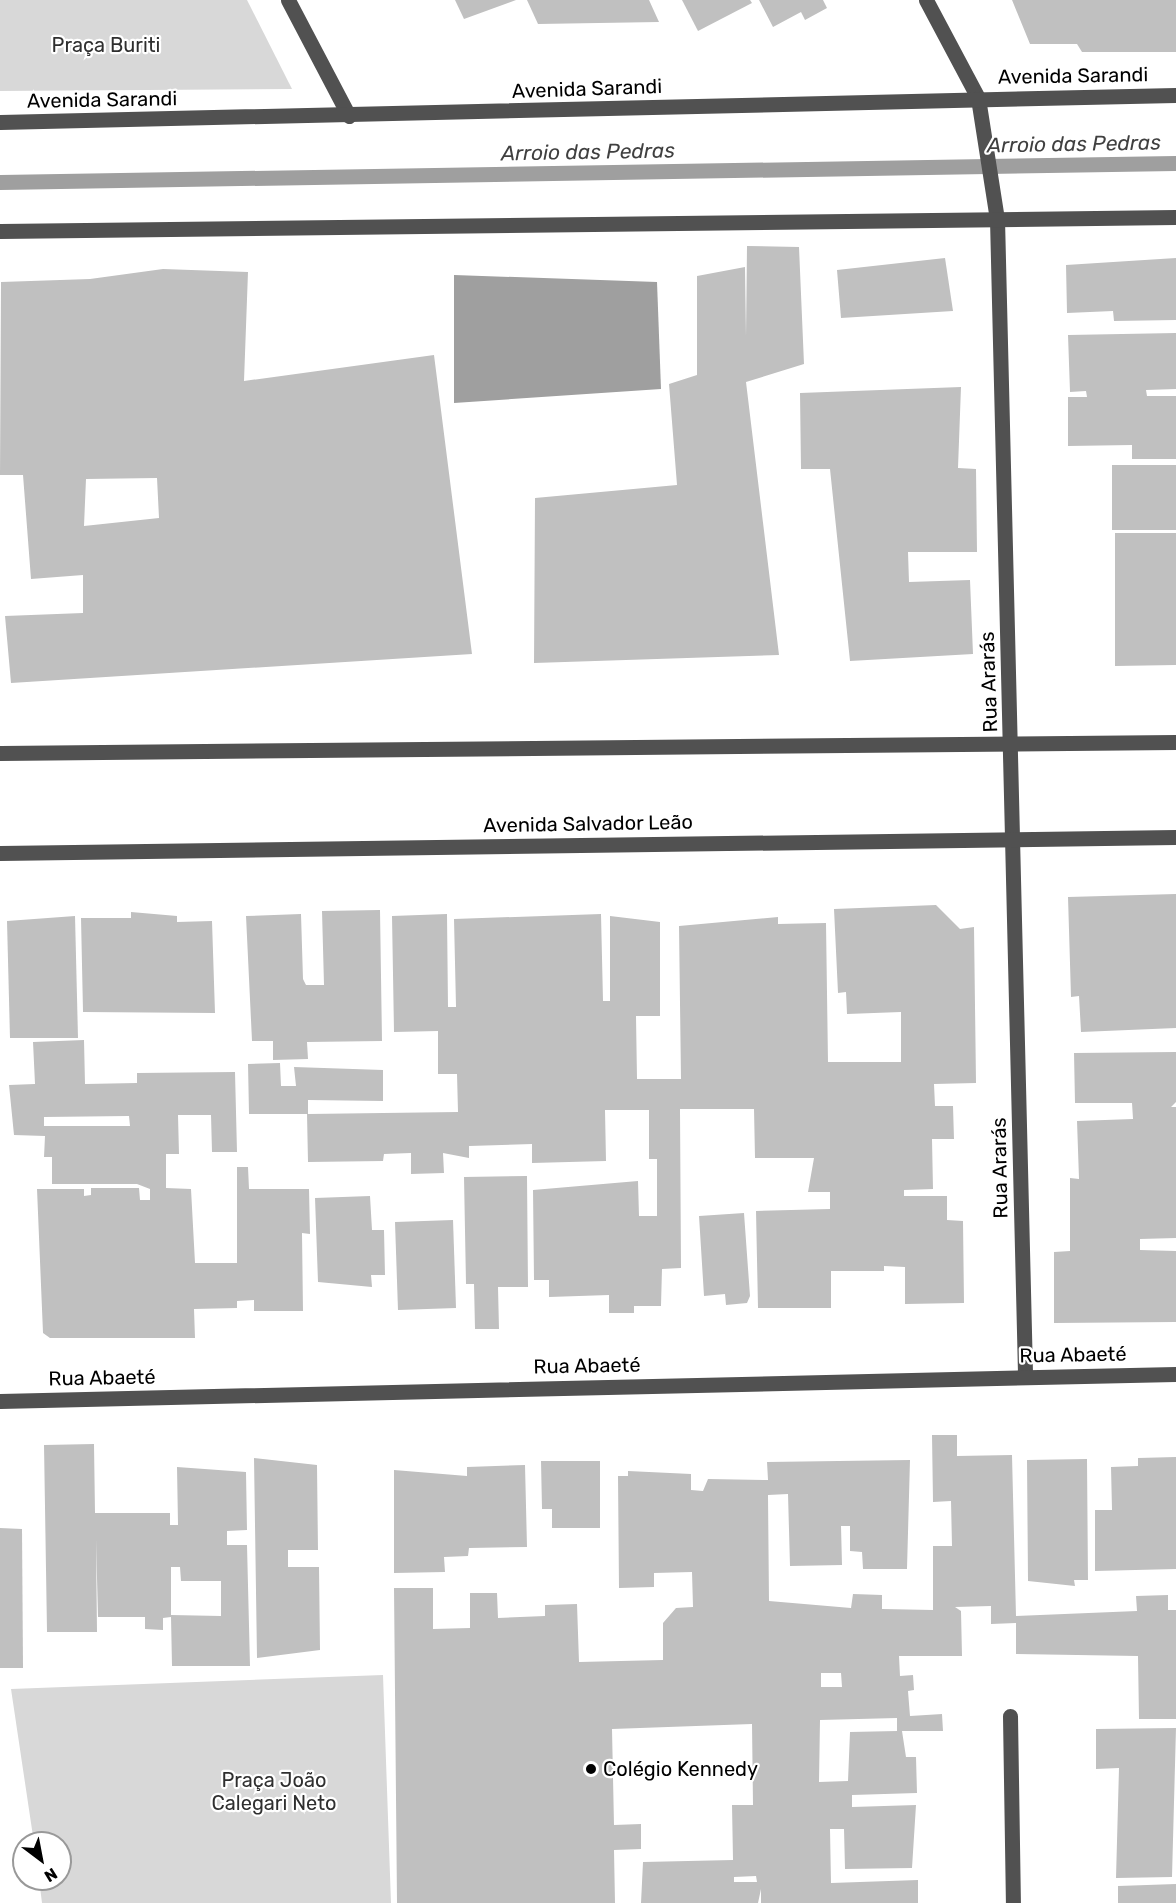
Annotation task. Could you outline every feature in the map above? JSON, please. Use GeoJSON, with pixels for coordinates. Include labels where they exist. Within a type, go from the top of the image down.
{"type":"FeatureCollection","features":[{"type":"Feature","properties":{"kind":"street"},"geometry":{"type":"LineString","coordinates":[[288,0],[350,116]]}},
{"type":"Feature","properties":{"kind":"street","name":"Rua Ararás"},"geometry":{"type":"LineString","coordinates":[[926,0],[978,98],[997,219],[1012,742],[1025,1377]]}},
{"type":"Feature","properties":{"kind":"street","name":"Avenida Sarandi"},"geometry":{"type":"LineString","coordinates":[[0,122],[350,116],[978,98],[1176,95]]}},
{"type":"Feature","properties":{"kind":"street"},"geometry":{"type":"LineString","coordinates":[[0,231],[1176,217]]}},
{"type":"Feature","properties":{"kind":"street"},"geometry":{"type":"LineString","coordinates":[[0,753],[1176,742]]}},
{"type":"Feature","properties":{"kind":"street","name":"Avenida Salvador Leão"},"geometry":{"type":"LineString","coordinates":[[0,853],[1176,837]]}},
{"type":"Feature","properties":{"kind":"street","name":"Rua Abaeté"},"geometry":{"type":"LineString","coordinates":[[0,1401],[1176,1374]]}},
{"type":"Feature","properties":{"kind":"street"},"geometry":{"type":"LineString","coordinates":[[1010,1716],[1013,1903]]}},
{"type":"Feature","properties":{"kind":"green space","name":"Praça Buriti"},"geometry":{"type":"Polygon","coordinates":[[[0,0],[247,0],[292,89],[0,91],[0,0]]]}},
{"type":"Feature","properties":{"kind":"green space","name":"Praça João Calegari Neto"},"geometry":{"type":"Polygon","coordinates":[[[383,1675],[391,1903],[42,1903],[40,1891],[72,1891],[72,1831],[32,1831],[11,1689],[383,1675]]]}},
{"type":"Feature","properties":{"kind":"shaded area"},"geometry":{"type":"Polygon","coordinates":[[[454,275],[657,282],[661,389],[454,403],[454,275]]]}},
{"type":"Feature","properties":{"kind":"building"},"geometry":{"type":"Polygon","coordinates":[[[455,0],[516,0],[464,19],[455,0]]]}},
{"type":"Feature","properties":{"kind":"building"},"geometry":{"type":"Polygon","coordinates":[[[527,0],[649,0],[659,22],[538,24],[527,0]]]}},
{"type":"Feature","properties":{"kind":"building"},"geometry":{"type":"Polygon","coordinates":[[[682,0],[750,0],[752,3],[698,31],[682,0]]]}},
{"type":"Feature","properties":{"kind":"building"},"geometry":{"type":"Polygon","coordinates":[[[759,0],[823,0],[827,8],[805,20],[801,12],[773,27],[759,0]]]}},
{"type":"Feature","properties":{"kind":"building"},"geometry":{"type":"Polygon","coordinates":[[[1012,0],[1176,0],[1176,52],[1082,52],[1077,44],[1030,44],[1012,0]]]}},
{"type":"Feature","properties":{"kind":"building"},"geometry":{"type":"Polygon","coordinates":[[[747,246],[799,247],[804,364],[746,382],[779,655],[534,663],[535,498],[677,485],[669,384],[697,375],[697,276],[745,267],[746,337],[747,246]]]}},
{"type":"Feature","properties":{"kind":"building"},"geometry":{"type":"Polygon","coordinates":[[[945,258],[953,311],[841,318],[837,270],[945,258]]]}},
{"type":"Feature","properties":{"kind":"building"},"geometry":{"type":"Polygon","coordinates":[[[1176,258],[1176,320],[1114,321],[1113,311],[1067,313],[1066,265],[1176,258]]]}},
{"type":"Feature","properties":{"kind":"building"},"geometry":{"type":"Polygon","coordinates":[[[163,269],[248,272],[244,381],[434,355],[472,654],[11,683],[5,616],[83,613],[83,575],[31,579],[23,475],[0,475],[1,282],[90,279],[163,269]],[[157,478],[86,479],[84,526],[159,518],[157,478]]]}},
{"type":"Feature","properties":{"kind":"building"},"geometry":{"type":"Polygon","coordinates":[[[1176,333],[1176,389],[1146,390],[1147,396],[1176,396],[1176,459],[1132,459],[1132,445],[1068,446],[1068,397],[1087,397],[1086,391],[1070,392],[1068,335],[1176,333]]]}},
{"type":"Feature","properties":{"kind":"building"},"geometry":{"type":"Polygon","coordinates":[[[961,387],[958,468],[976,469],[977,552],[908,552],[909,582],[970,580],[973,654],[850,661],[830,469],[801,469],[800,393],[961,387]]]}},
{"type":"Feature","properties":{"kind":"building"},"geometry":{"type":"Polygon","coordinates":[[[1112,465],[1176,465],[1176,530],[1112,530],[1112,465]]]}},
{"type":"Feature","properties":{"kind":"building"},"geometry":{"type":"Polygon","coordinates":[[[1115,533],[1176,533],[1176,665],[1115,666],[1115,533]]]}},
{"type":"Feature","properties":{"kind":"building"},"geometry":{"type":"Polygon","coordinates":[[[1176,894],[1176,1028],[1081,1032],[1079,996],[1071,997],[1068,897],[1176,894]]]}},
{"type":"Feature","properties":{"kind":"building"},"geometry":{"type":"Polygon","coordinates":[[[936,905],[960,929],[974,927],[976,1083],[934,1084],[935,1106],[953,1106],[954,1139],[932,1139],[933,1189],[904,1190],[904,1196],[947,1196],[947,1220],[963,1221],[964,1303],[905,1304],[905,1267],[884,1266],[884,1271],[831,1271],[831,1308],[758,1308],[756,1211],[830,1209],[830,1192],[808,1192],[814,1158],[755,1158],[754,1109],[680,1109],[681,1268],[662,1269],[661,1306],[634,1306],[634,1313],[609,1313],[609,1295],[549,1297],[549,1280],[534,1280],[533,1190],[638,1181],[639,1216],[657,1216],[657,1159],[649,1159],[649,1110],[605,1110],[606,1161],[532,1163],[532,1144],[469,1146],[469,1158],[443,1153],[444,1173],[411,1174],[411,1153],[384,1154],[383,1161],[308,1162],[307,1114],[249,1114],[248,1064],[280,1063],[281,1086],[296,1086],[294,1067],[383,1070],[383,1101],[308,1100],[308,1114],[458,1112],[457,1074],[438,1074],[438,1031],[394,1032],[392,916],[447,914],[448,1007],[456,1007],[454,919],[601,914],[603,1001],[610,1001],[610,916],[660,922],[660,1016],[636,1016],[637,1079],[681,1079],[679,926],[778,917],[778,924],[826,923],[828,1062],[901,1062],[901,1012],[847,1014],[846,992],[838,993],[834,909],[936,905]]]}},
{"type":"Feature","properties":{"kind":"building"},"geometry":{"type":"Polygon","coordinates":[[[380,910],[382,1041],[307,1042],[308,1059],[273,1060],[273,1041],[252,1041],[246,916],[301,914],[303,979],[306,985],[324,985],[322,911],[380,910]]]}},
{"type":"Feature","properties":{"kind":"building"},"geometry":{"type":"Polygon","coordinates":[[[131,912],[177,916],[177,922],[212,921],[215,1013],[83,1012],[81,918],[131,918],[131,912]]]}},
{"type":"Feature","properties":{"kind":"building"},"geometry":{"type":"Polygon","coordinates":[[[75,916],[78,1038],[10,1038],[7,921],[75,916]]]}},
{"type":"Feature","properties":{"kind":"building"},"geometry":{"type":"Polygon","coordinates":[[[84,1040],[85,1084],[137,1083],[137,1073],[235,1072],[237,1152],[212,1152],[211,1115],[178,1115],[179,1154],[166,1154],[166,1188],[191,1189],[195,1263],[237,1263],[237,1167],[248,1167],[249,1189],[309,1189],[310,1234],[302,1233],[303,1311],[254,1311],[254,1300],[237,1301],[237,1308],[194,1309],[195,1338],[50,1338],[43,1333],[37,1189],[84,1189],[84,1196],[91,1195],[91,1188],[139,1188],[140,1200],[150,1200],[150,1189],[137,1184],[52,1184],[52,1157],[44,1157],[45,1136],[14,1135],[9,1085],[35,1084],[33,1042],[84,1040]],[[129,1116],[44,1117],[44,1126],[130,1126],[129,1116]]]}},
{"type":"Feature","properties":{"kind":"building"},"geometry":{"type":"Polygon","coordinates":[[[1176,1052],[1176,1102],[1171,1107],[1176,1107],[1176,1238],[1140,1239],[1140,1250],[1176,1251],[1176,1322],[1054,1323],[1054,1252],[1070,1251],[1070,1178],[1079,1179],[1077,1121],[1133,1119],[1132,1103],[1075,1103],[1074,1053],[1176,1052]]]}},
{"type":"Feature","properties":{"kind":"building"},"geometry":{"type":"Polygon","coordinates":[[[527,1176],[528,1287],[498,1287],[499,1329],[475,1329],[474,1284],[466,1284],[464,1177],[527,1176]]]}},
{"type":"Feature","properties":{"kind":"building"},"geometry":{"type":"Polygon","coordinates":[[[370,1196],[372,1230],[384,1230],[385,1275],[371,1275],[372,1287],[318,1282],[315,1198],[370,1196]]]}},
{"type":"Feature","properties":{"kind":"building"},"geometry":{"type":"Polygon","coordinates":[[[744,1213],[750,1296],[747,1303],[726,1305],[725,1294],[704,1296],[699,1216],[744,1213]]]}},
{"type":"Feature","properties":{"kind":"building"},"geometry":{"type":"Polygon","coordinates":[[[453,1220],[456,1308],[398,1310],[395,1222],[453,1220]]]}},
{"type":"Feature","properties":{"kind":"building"},"geometry":{"type":"Polygon","coordinates":[[[932,1435],[957,1435],[957,1456],[1012,1455],[1016,1616],[1137,1611],[1136,1596],[1168,1595],[1168,1610],[1176,1610],[1176,1719],[1139,1719],[1138,1656],[1016,1654],[1016,1623],[991,1624],[991,1606],[955,1607],[961,1611],[962,1656],[899,1656],[900,1676],[913,1675],[914,1690],[908,1691],[910,1716],[942,1714],[943,1731],[902,1731],[906,1757],[916,1757],[917,1793],[852,1795],[852,1807],[916,1805],[912,1868],[845,1869],[844,1829],[830,1829],[831,1883],[918,1880],[918,1903],[761,1903],[761,1889],[758,1903],[641,1903],[643,1862],[733,1860],[732,1805],[753,1805],[752,1724],[612,1729],[614,1825],[641,1824],[641,1849],[614,1850],[615,1903],[397,1903],[394,1588],[433,1588],[433,1629],[470,1628],[470,1593],[497,1593],[498,1618],[545,1616],[545,1605],[577,1604],[579,1662],[663,1660],[663,1623],[676,1608],[693,1607],[692,1572],[654,1573],[654,1587],[619,1588],[618,1476],[628,1476],[628,1471],[691,1474],[691,1490],[703,1491],[708,1479],[768,1480],[767,1462],[910,1460],[907,1569],[863,1569],[862,1552],[850,1551],[850,1526],[841,1526],[842,1565],[790,1566],[788,1494],[768,1495],[769,1601],[851,1608],[853,1594],[882,1595],[882,1609],[933,1610],[933,1546],[952,1546],[951,1501],[933,1502],[932,1435]],[[821,1673],[821,1687],[842,1687],[841,1673],[821,1673]],[[897,1718],[820,1720],[819,1782],[848,1781],[850,1732],[897,1731],[897,1718]],[[756,1876],[734,1877],[734,1882],[757,1882],[756,1876]]]}},
{"type":"Feature","properties":{"kind":"building"},"geometry":{"type":"Polygon","coordinates":[[[94,1444],[95,1513],[170,1513],[170,1525],[178,1525],[177,1467],[246,1472],[247,1530],[227,1531],[227,1545],[247,1545],[250,1666],[172,1666],[171,1617],[163,1618],[163,1630],[145,1629],[145,1617],[98,1617],[96,1539],[97,1632],[47,1632],[44,1445],[94,1444]],[[171,1567],[171,1615],[221,1616],[221,1581],[181,1581],[180,1567],[171,1567]]]}},
{"type":"Feature","properties":{"kind":"building"},"geometry":{"type":"Polygon","coordinates":[[[1176,1457],[1176,1569],[1095,1571],[1095,1510],[1112,1510],[1111,1467],[1138,1466],[1138,1458],[1176,1457]]]}},
{"type":"Feature","properties":{"kind":"building"},"geometry":{"type":"Polygon","coordinates":[[[254,1458],[317,1465],[318,1550],[288,1550],[288,1567],[319,1567],[320,1650],[257,1658],[254,1458]]]}},
{"type":"Feature","properties":{"kind":"building"},"geometry":{"type":"Polygon","coordinates":[[[1087,1459],[1088,1580],[1074,1580],[1075,1586],[1028,1581],[1027,1460],[1087,1459]]]}},
{"type":"Feature","properties":{"kind":"building"},"geometry":{"type":"Polygon","coordinates":[[[541,1461],[600,1461],[600,1528],[552,1528],[552,1509],[542,1509],[541,1461]]]}},
{"type":"Feature","properties":{"kind":"building"},"geometry":{"type":"Polygon","coordinates":[[[525,1465],[527,1547],[469,1548],[468,1556],[444,1557],[445,1572],[394,1573],[394,1470],[467,1476],[467,1467],[525,1465]]]}},
{"type":"Feature","properties":{"kind":"building"},"geometry":{"type":"Polygon","coordinates":[[[0,1528],[22,1529],[23,1668],[0,1668],[0,1528]]]}},
{"type":"Feature","properties":{"kind":"building"},"geometry":{"type":"Polygon","coordinates":[[[1176,1728],[1172,1877],[1116,1878],[1119,1768],[1096,1769],[1096,1729],[1176,1728]]]}},
{"type":"Feature","properties":{"kind":"building"},"geometry":{"type":"Polygon","coordinates":[[[1176,1884],[1176,1903],[1118,1903],[1118,1886],[1176,1884]]]}},
{"type":"Feature","properties":{"kind":"waterway","name":"Arroio das Pedras"},"geometry":{"type":"LineString","coordinates":[[0,182],[1176,163]]}},
{"type":"Feature","properties":{"kind":"place","name":"Colégio Kennedy"},"geometry":{"type":"Point","coordinates":[591,1769]}}]}
